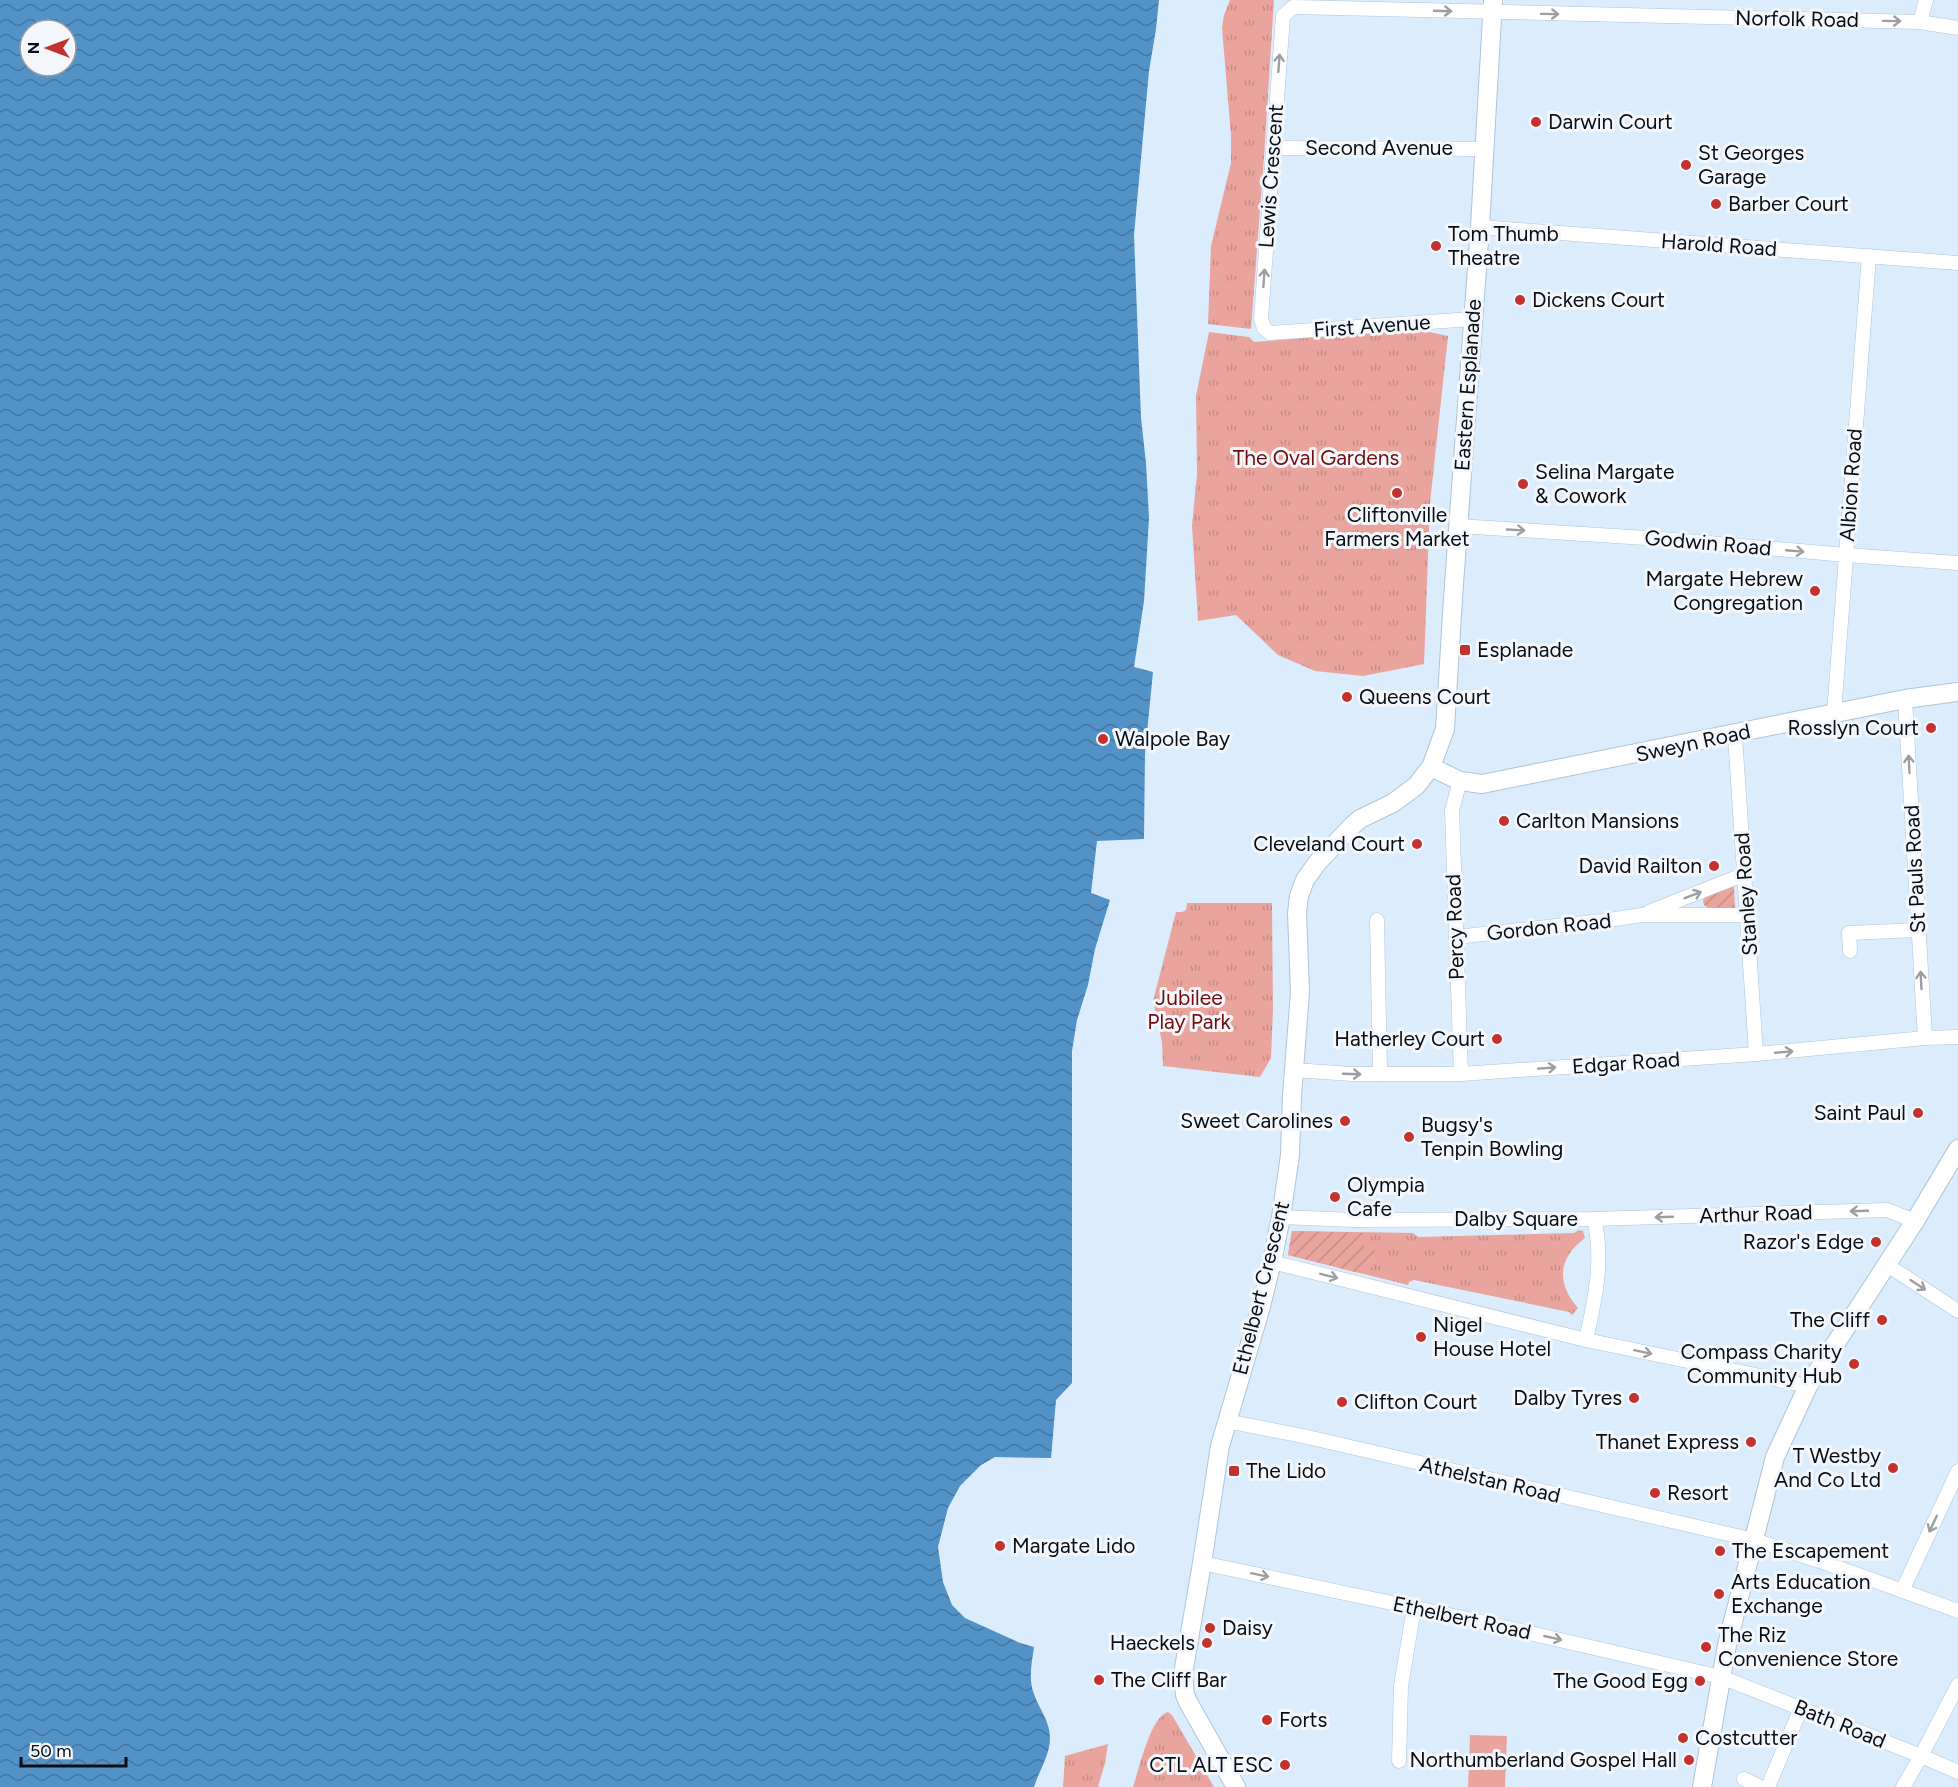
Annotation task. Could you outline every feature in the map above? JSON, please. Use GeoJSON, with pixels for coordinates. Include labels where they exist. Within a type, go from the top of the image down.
{"type":"FeatureCollection","features":[{"type":"Feature","properties":{"kind":"main road","name":"Eastern Esplanade"},"geometry":{"type":"LineString","coordinates":[[1317,863],[1360,819],[1406,795],[1416,786],[1431,767],[1445,729],[1480,227],[1492,6]]}},
{"type":"Feature","properties":{"kind":"main road","name":"Sweyn Road"},"geometry":{"type":"LineString","coordinates":[[1431,767],[1460,781],[1482,784],[1735,735],[1905,699],[1958,692]]}},
{"type":"Feature","properties":{"kind":"main road","name":"Ethelbert Crescent"},"geometry":{"type":"LineString","coordinates":[[1236,1787],[1185,1695],[1183,1674],[1220,1446],[1260,1310],[1281,1217],[1290,1155],[1300,992],[1297,913],[1299,896],[1305,880],[1317,863]]}},
{"type":"Feature","properties":{"kind":"main road"},"geometry":{"type":"LineString","coordinates":[[1702,1787],[1727,1645],[1775,1457],[1808,1386],[1915,1221],[1958,1149]]}},
{"type":"Feature","properties":{"kind":"street"},"geometry":{"type":"LineString","coordinates":[[1920,22],[1926,0]]}},
{"type":"Feature","properties":{"kind":"street","name":"Norfolk Road"},"geometry":{"type":"LineString","coordinates":[[1283,16],[1293,7],[1492,6],[1920,22],[1958,28]]}},
{"type":"Feature","properties":{"kind":"street","name":"Lewis Crescent"},"geometry":{"type":"LineString","coordinates":[[1270,333],[1264,328],[1260,319],[1283,16]]}},
{"type":"Feature","properties":{"kind":"street","name":"Second Avenue"},"geometry":{"type":"LineString","coordinates":[[1273,148],[1484,148]]}},
{"type":"Feature","properties":{"kind":"street","name":"Harold Road"},"geometry":{"type":"LineString","coordinates":[[1480,227],[1958,263]]}},
{"type":"Feature","properties":{"kind":"street","name":"Albion Road"},"geometry":{"type":"LineString","coordinates":[[1834,713],[1869,256]]}},
{"type":"Feature","properties":{"kind":"street","name":"First Avenue"},"geometry":{"type":"LineString","coordinates":[[1270,333],[1473,319]]}},
{"type":"Feature","properties":{"kind":"street","name":"Godwin Road"},"geometry":{"type":"LineString","coordinates":[[1458,526],[1662,539],[1958,563]]}},
{"type":"Feature","properties":{"kind":"street","name":"St Pauls Road"},"geometry":{"type":"LineString","coordinates":[[1905,699],[1925,1038]]}},
{"type":"Feature","properties":{"kind":"street","name":"Stanley Road"},"geometry":{"type":"LineString","coordinates":[[1735,735],[1756,1054]]}},
{"type":"Feature","properties":{"kind":"street","name":"Percy Road"},"geometry":{"type":"LineString","coordinates":[[1460,781],[1452,810],[1461,1074]]}},
{"type":"Feature","properties":{"kind":"street","name":"Gordon Road"},"geometry":{"type":"LineString","coordinates":[[1641,915],[1745,874]]}},
{"type":"Feature","properties":{"kind":"street","name":"Gordon Road"},"geometry":{"type":"LineString","coordinates":[[1456,937],[1641,915],[1748,915]]}},
{"type":"Feature","properties":{"kind":"street"},"geometry":{"type":"LineString","coordinates":[[1377,920],[1380,1074]]}},
{"type":"Feature","properties":{"kind":"street"},"geometry":{"type":"LineString","coordinates":[[1850,951],[1849,933],[1918,930]]}},
{"type":"Feature","properties":{"kind":"street","name":"Edgar Road"},"geometry":{"type":"LineString","coordinates":[[1294,1070],[1352,1074],[1461,1074],[1756,1054],[1958,1037]]}},
{"type":"Feature","properties":{"kind":"street","name":"Arthur Road"},"geometry":{"type":"LineString","coordinates":[[1594,1219],[1887,1210],[1915,1221]]}},
{"type":"Feature","properties":{"kind":"street","name":"Dalby Square"},"geometry":{"type":"LineString","coordinates":[[1281,1217],[1355,1220],[1594,1219],[1598,1236],[1598,1272],[1586,1340]]}},
{"type":"Feature","properties":{"kind":"street"},"geometry":{"type":"LineString","coordinates":[[1272,1262],[1586,1340],[1808,1386]]}},
{"type":"Feature","properties":{"kind":"street"},"geometry":{"type":"LineString","coordinates":[[1887,1265],[1958,1311]]}},
{"type":"Feature","properties":{"kind":"street","name":"Athelstan Road"},"geometry":{"type":"LineString","coordinates":[[1226,1421],[1314,1438],[1754,1540],[1820,1561],[1958,1611]]}},
{"type":"Feature","properties":{"kind":"street"},"geometry":{"type":"LineString","coordinates":[[1902,1591],[1958,1471]]}},
{"type":"Feature","properties":{"kind":"street","name":"Ethelbert Road"},"geometry":{"type":"LineString","coordinates":[[1202,1563],[1721,1677]]}},
{"type":"Feature","properties":{"kind":"street"},"geometry":{"type":"LineString","coordinates":[[1399,1761],[1401,1686],[1414,1608]]}},
{"type":"Feature","properties":{"kind":"street","name":"Bath Road"},"geometry":{"type":"LineString","coordinates":[[1721,1677],[1958,1772]]}},
{"type":"Feature","properties":{"kind":"street"},"geometry":{"type":"LineString","coordinates":[[1903,1787],[1922,1756],[1958,1685]]}},
{"type":"Feature","properties":{"kind":"street"},"geometry":{"type":"LineString","coordinates":[[1768,1787],[1800,1708]]}},
{"type":"Feature","properties":{"kind":"street"},"geometry":{"type":"LineString","coordinates":[[1744,1779],[1760,1787]]}},
{"type":"Feature","properties":{"kind":"green space"},"geometry":{"type":"Polygon","coordinates":[[[1230,0],[1274,0],[1251,329],[1208,324],[1211,246],[1231,163],[1222,28],[1230,0]]]}},
{"type":"Feature","properties":{"kind":"green space","name":"The Oval Gardens"},"geometry":{"type":"Polygon","coordinates":[[[1415,329],[1448,336],[1430,503],[1424,664],[1363,676],[1315,671],[1278,655],[1236,615],[1198,621],[1192,526],[1197,474],[1196,396],[1209,332],[1249,337],[1254,342],[1415,329]]]}},
{"type":"Feature","properties":{"kind":"green space"},"geometry":{"type":"Polygon","coordinates":[[[1734,886],[1735,909],[1708,908],[1704,905],[1703,900],[1707,896],[1734,886]]]}},
{"type":"Feature","properties":{"kind":"green space","name":"Jubilee Play Park"},"geometry":{"type":"Polygon","coordinates":[[[1187,903],[1272,903],[1271,1058],[1260,1077],[1163,1066],[1162,1042],[1153,1001],[1176,912],[1186,910],[1187,903]]]}},
{"type":"Feature","properties":{"kind":"green space"},"geometry":{"type":"Polygon","coordinates":[[[1579,1230],[1583,1231],[1585,1238],[1569,1254],[1563,1271],[1566,1289],[1578,1308],[1572,1315],[1569,1312],[1414,1280],[1408,1285],[1288,1255],[1292,1231],[1413,1233],[1418,1237],[1574,1233],[1579,1230]]]}},
{"type":"Feature","properties":{"kind":"green space"},"geometry":{"type":"Polygon","coordinates":[[[1292,1231],[1363,1233],[1364,1246],[1375,1247],[1372,1268],[1361,1266],[1359,1273],[1288,1255],[1292,1231]]]}},
{"type":"Feature","properties":{"kind":"green space"},"geometry":{"type":"Polygon","coordinates":[[[1168,1712],[1172,1715],[1214,1787],[1133,1787],[1151,1733],[1156,1723],[1168,1712]]]}},
{"type":"Feature","properties":{"kind":"green space"},"geometry":{"type":"Polygon","coordinates":[[[1470,1735],[1507,1736],[1505,1787],[1468,1787],[1470,1735]]]}},
{"type":"Feature","properties":{"kind":"green space"},"geometry":{"type":"Polygon","coordinates":[[[1108,1744],[1098,1787],[1063,1787],[1065,1756],[1108,1744]]]}},
{"type":"Feature","properties":{"kind":"water"},"geometry":{"type":"Polygon","coordinates":[[[0,0],[1159,0],[1149,71],[1134,235],[1141,418],[1149,518],[1144,601],[1134,667],[1153,672],[1145,753],[1144,839],[1097,841],[1091,893],[1110,900],[1077,1020],[1072,1051],[1072,1383],[1056,1400],[1051,1458],[995,1457],[981,1465],[960,1486],[948,1508],[938,1547],[943,1582],[952,1605],[965,1618],[1034,1647],[1031,1682],[1050,1732],[1050,1744],[1034,1787],[0,1787],[0,0]]]}},
{"type":"Feature","properties":{"kind":"place","name":"Darwin Court"},"geometry":{"type":"Point","coordinates":[1536,122]}},
{"type":"Feature","properties":{"kind":"place","name":"St Georges Garage"},"geometry":{"type":"Point","coordinates":[1686,165]}},
{"type":"Feature","properties":{"kind":"place","name":"Barber Court"},"geometry":{"type":"Point","coordinates":[1716,204]}},
{"type":"Feature","properties":{"kind":"place","name":"Tom Thumb Theatre"},"geometry":{"type":"Point","coordinates":[1436,246]}},
{"type":"Feature","properties":{"kind":"place","name":"Dickens Court"},"geometry":{"type":"Point","coordinates":[1520,300]}},
{"type":"Feature","properties":{"kind":"place","name":"Selina Margate & Cowork"},"geometry":{"type":"Point","coordinates":[1523,484]}},
{"type":"Feature","properties":{"kind":"place","name":"Cliftonville Farmers Market"},"geometry":{"type":"Point","coordinates":[1397,493]}},
{"type":"Feature","properties":{"kind":"place","name":"Margate Hebrew Congregation"},"geometry":{"type":"Point","coordinates":[1815,591]}},
{"type":"Feature","properties":{"kind":"place","name":"Esplanade"},"geometry":{"type":"Point","coordinates":[1465,650]}},
{"type":"Feature","properties":{"kind":"place","name":"Queens Court"},"geometry":{"type":"Point","coordinates":[1347,697]}},
{"type":"Feature","properties":{"kind":"place","name":"Rosslyn Court"},"geometry":{"type":"Point","coordinates":[1931,728]}},
{"type":"Feature","properties":{"kind":"place","name":"Walpole Bay"},"geometry":{"type":"Point","coordinates":[1103,739]}},
{"type":"Feature","properties":{"kind":"place","name":"Carlton Mansions"},"geometry":{"type":"Point","coordinates":[1504,821]}},
{"type":"Feature","properties":{"kind":"place","name":"Cleveland Court"},"geometry":{"type":"Point","coordinates":[1417,844]}},
{"type":"Feature","properties":{"kind":"place","name":"David Railton"},"geometry":{"type":"Point","coordinates":[1714,866]}},
{"type":"Feature","properties":{"kind":"place","name":"Hatherley Court"},"geometry":{"type":"Point","coordinates":[1497,1039]}},
{"type":"Feature","properties":{"kind":"place","name":"Saint Paul"},"geometry":{"type":"Point","coordinates":[1918,1113]}},
{"type":"Feature","properties":{"kind":"place","name":"Sweet Carolines"},"geometry":{"type":"Point","coordinates":[1345,1121]}},
{"type":"Feature","properties":{"kind":"place","name":"Bugsy's Tenpin Bowling"},"geometry":{"type":"Point","coordinates":[1409,1137]}},
{"type":"Feature","properties":{"kind":"place","name":"Olympia Cafe"},"geometry":{"type":"Point","coordinates":[1335,1197]}},
{"type":"Feature","properties":{"kind":"place","name":"Razor's Edge"},"geometry":{"type":"Point","coordinates":[1876,1242]}},
{"type":"Feature","properties":{"kind":"place","name":"The Cliff"},"geometry":{"type":"Point","coordinates":[1882,1320]}},
{"type":"Feature","properties":{"kind":"place","name":"Nigel House Hotel"},"geometry":{"type":"Point","coordinates":[1421,1337]}},
{"type":"Feature","properties":{"kind":"place","name":"Compass Charity Community Hub"},"geometry":{"type":"Point","coordinates":[1854,1364]}},
{"type":"Feature","properties":{"kind":"place","name":"Dalby Tyres"},"geometry":{"type":"Point","coordinates":[1634,1398]}},
{"type":"Feature","properties":{"kind":"place","name":"Clifton Court"},"geometry":{"type":"Point","coordinates":[1342,1402]}},
{"type":"Feature","properties":{"kind":"place","name":"Thanet Express"},"geometry":{"type":"Point","coordinates":[1751,1442]}},
{"type":"Feature","properties":{"kind":"place","name":"T Westby And Co Ltd"},"geometry":{"type":"Point","coordinates":[1893,1468]}},
{"type":"Feature","properties":{"kind":"place","name":"The Lido"},"geometry":{"type":"Point","coordinates":[1234,1471]}},
{"type":"Feature","properties":{"kind":"place","name":"Resort"},"geometry":{"type":"Point","coordinates":[1655,1493]}},
{"type":"Feature","properties":{"kind":"place","name":"Margate Lido"},"geometry":{"type":"Point","coordinates":[1000,1546]}},
{"type":"Feature","properties":{"kind":"place","name":"The Escapement"},"geometry":{"type":"Point","coordinates":[1720,1551]}},
{"type":"Feature","properties":{"kind":"place","name":"Arts Education Exchange"},"geometry":{"type":"Point","coordinates":[1719,1594]}},
{"type":"Feature","properties":{"kind":"place","name":"Daisy"},"geometry":{"type":"Point","coordinates":[1210,1628]}},
{"type":"Feature","properties":{"kind":"place","name":"Haeckels"},"geometry":{"type":"Point","coordinates":[1207,1643]}},
{"type":"Feature","properties":{"kind":"place","name":"The Riz Convenience Store"},"geometry":{"type":"Point","coordinates":[1706,1647]}},
{"type":"Feature","properties":{"kind":"place","name":"The Cliff Bar"},"geometry":{"type":"Point","coordinates":[1099,1680]}},
{"type":"Feature","properties":{"kind":"place","name":"The Good Egg"},"geometry":{"type":"Point","coordinates":[1700,1681]}},
{"type":"Feature","properties":{"kind":"place","name":"Forts"},"geometry":{"type":"Point","coordinates":[1267,1720]}},
{"type":"Feature","properties":{"kind":"place","name":"Costcutter"},"geometry":{"type":"Point","coordinates":[1683,1738]}},
{"type":"Feature","properties":{"kind":"place","name":"Northumberland Gospel Hall"},"geometry":{"type":"Point","coordinates":[1689,1760]}},
{"type":"Feature","properties":{"kind":"place","name":"CTL ALT ESC"},"geometry":{"type":"Point","coordinates":[1285,1765]}}]}
